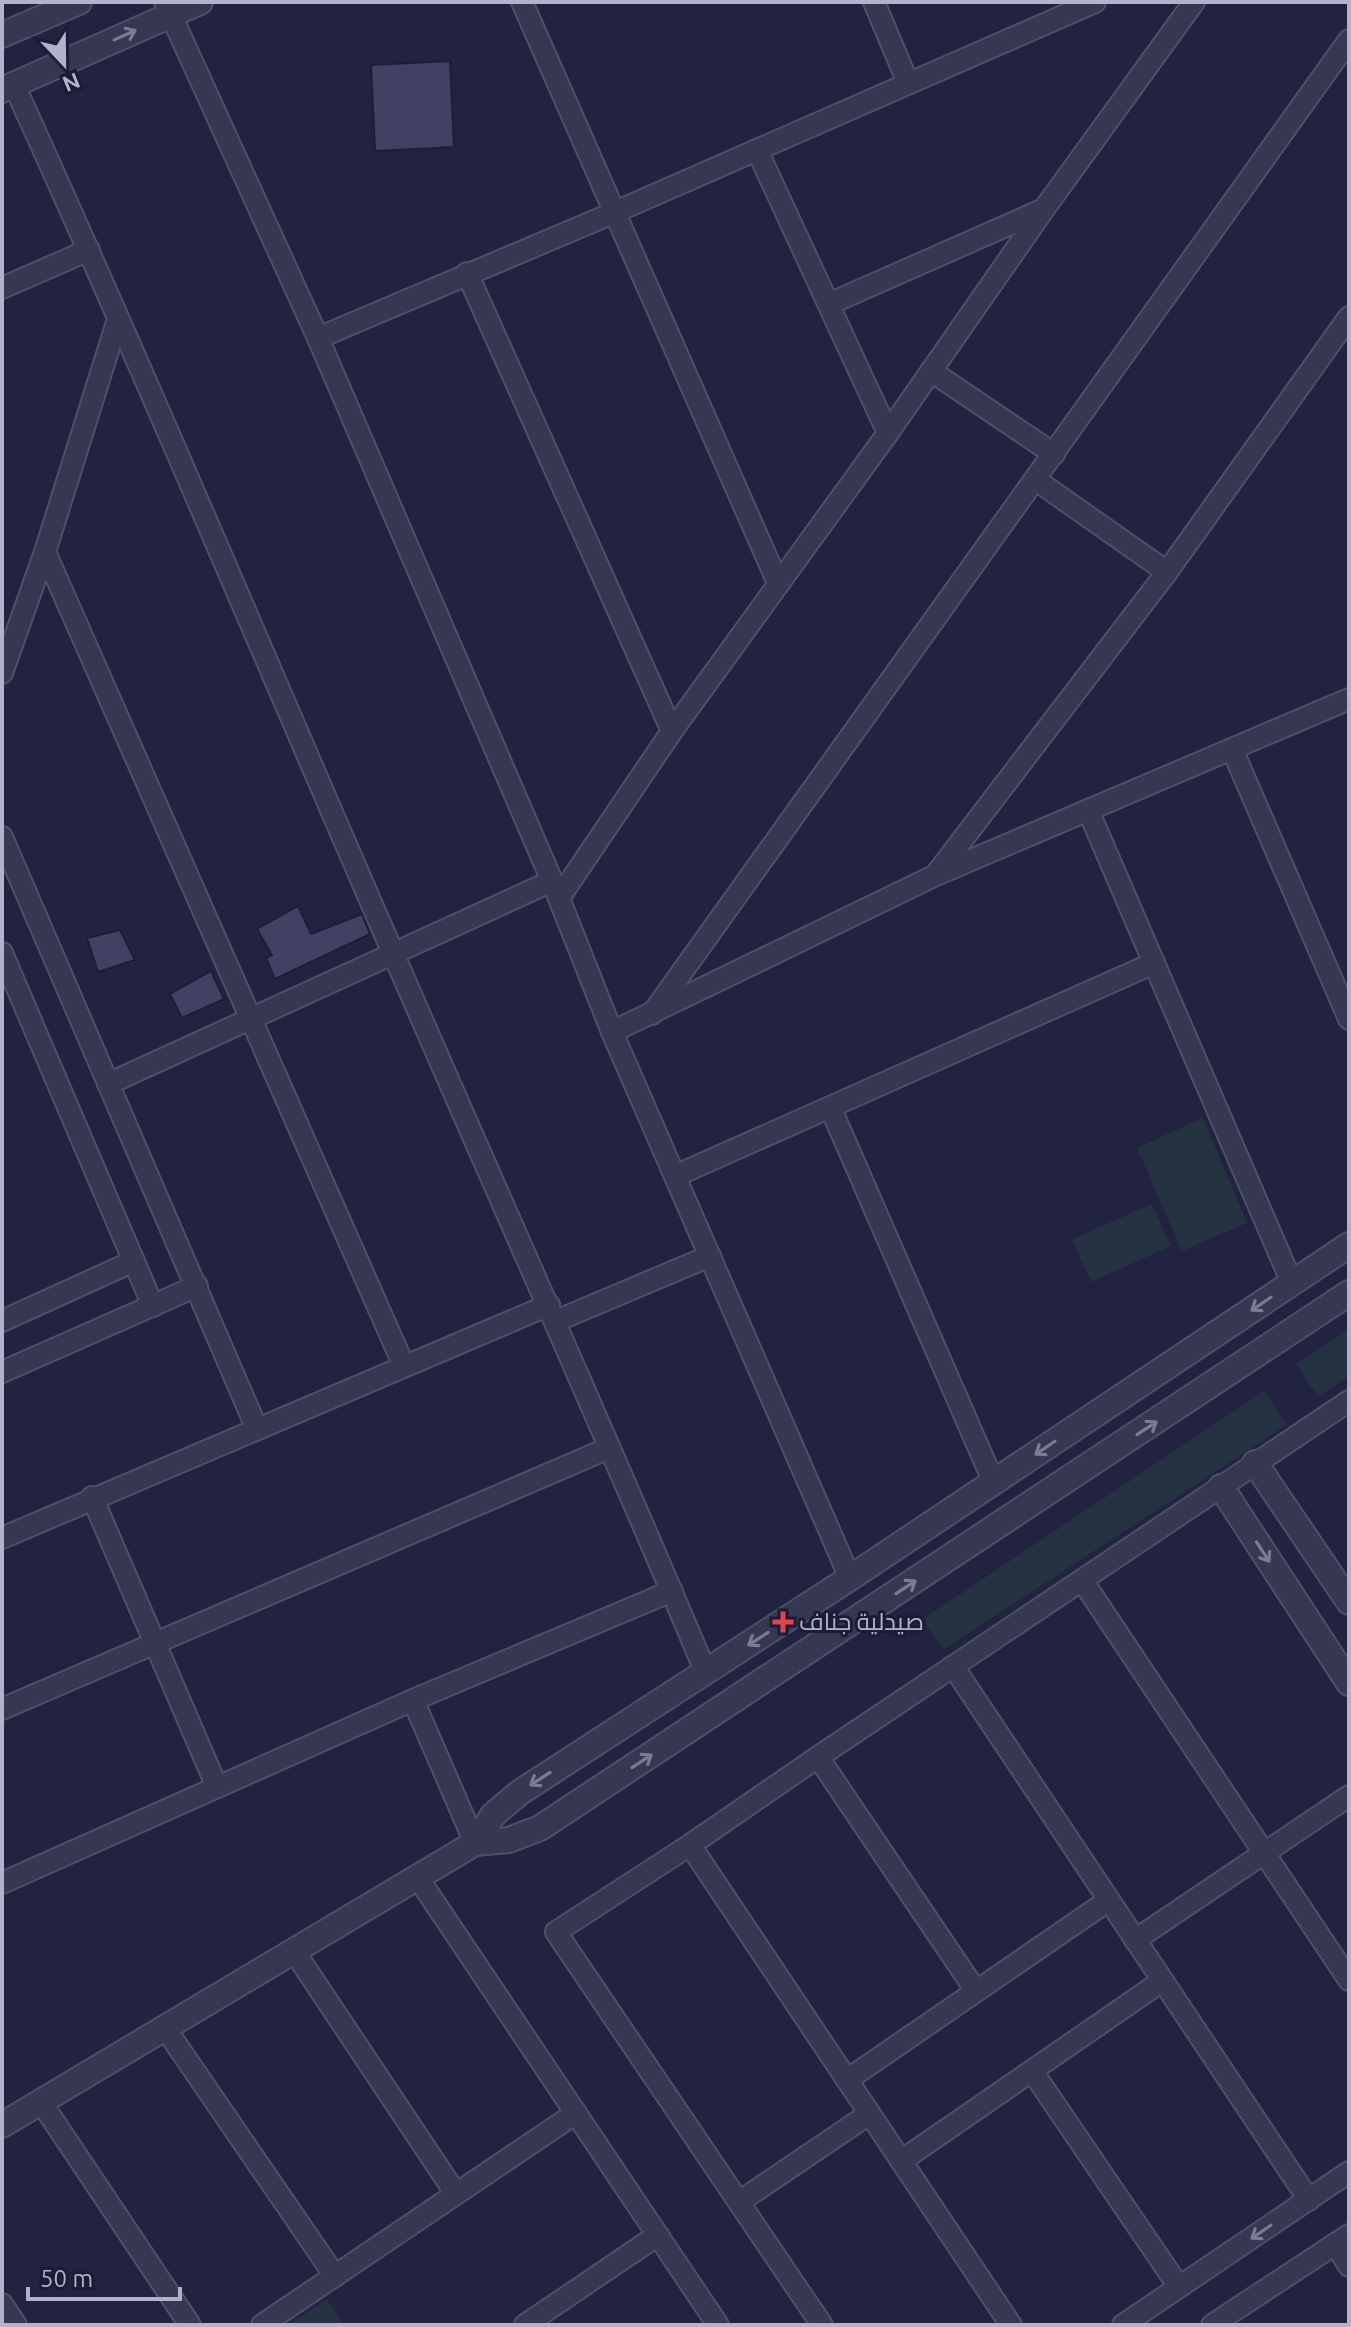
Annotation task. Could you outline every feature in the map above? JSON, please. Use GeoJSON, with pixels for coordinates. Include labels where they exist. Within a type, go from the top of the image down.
{"type":"FeatureCollection","features":[{"type":"Feature","properties":{"kind":"street"},"geometry":{"type":"LineString","coordinates":[[2,35],[79,2]]}},
{"type":"Feature","properties":{"kind":"street"},"geometry":{"type":"LineString","coordinates":[[200,2],[167,9],[8,87],[89,250],[706,1673]]}},
{"type":"Feature","properties":{"kind":"street"},"geometry":{"type":"LineString","coordinates":[[522,2],[778,583]]}},
{"type":"Feature","properties":{"kind":"street"},"geometry":{"type":"LineString","coordinates":[[874,2],[908,83]]}},
{"type":"Feature","properties":{"kind":"street"},"geometry":{"type":"LineString","coordinates":[[318,338],[1095,2]]}},
{"type":"Feature","properties":{"kind":"street"},"geometry":{"type":"LineString","coordinates":[[108,1084],[393,953],[556,890],[888,433],[1044,209],[1194,2]]}},
{"type":"Feature","properties":{"kind":"street"},"geometry":{"type":"LineString","coordinates":[[167,9],[318,338],[556,890],[612,1032],[850,1578]]}},
{"type":"Feature","properties":{"kind":"street"},"geometry":{"type":"LineString","coordinates":[[652,1014],[1349,40]]}},
{"type":"Feature","properties":{"kind":"street"},"geometry":{"type":"LineString","coordinates":[[757,150],[888,433]]}},
{"type":"Feature","properties":{"kind":"street"},"geometry":{"type":"LineString","coordinates":[[829,304],[1044,209]]}},
{"type":"Feature","properties":{"kind":"street"},"geometry":{"type":"LineString","coordinates":[[2,288],[89,250]]}},
{"type":"Feature","properties":{"kind":"street"},"geometry":{"type":"LineString","coordinates":[[467,273],[672,731]]}},
{"type":"Feature","properties":{"kind":"street"},"geometry":{"type":"LineString","coordinates":[[936,875],[1167,572],[1349,317]]}},
{"type":"Feature","properties":{"kind":"street"},"geometry":{"type":"LineString","coordinates":[[2,673],[45,552],[118,319]]}},
{"type":"Feature","properties":{"kind":"street"},"geometry":{"type":"LineString","coordinates":[[931,371],[1054,454]]}},
{"type":"Feature","properties":{"kind":"street"},"geometry":{"type":"LineString","coordinates":[[1036,480],[1167,572]]}},
{"type":"Feature","properties":{"kind":"street"},"geometry":{"type":"LineString","coordinates":[[45,552],[404,1366]]}},
{"type":"Feature","properties":{"kind":"street"},"geometry":{"type":"LineString","coordinates":[[612,1032],[936,875],[1349,699]]}},
{"type":"Feature","properties":{"kind":"street"},"geometry":{"type":"LineString","coordinates":[[1232,749],[1349,1019]]}},
{"type":"Feature","properties":{"kind":"street"},"geometry":{"type":"LineString","coordinates":[[1088,810],[1292,1283]]}},
{"type":"Feature","properties":{"kind":"street"},"geometry":{"type":"LineString","coordinates":[[2,837],[257,1429]]}},
{"type":"Feature","properties":{"kind":"street"},"geometry":{"type":"LineString","coordinates":[[2,953],[153,1306]]}},
{"type":"Feature","properties":{"kind":"street"},"geometry":{"type":"LineString","coordinates":[[675,1176],[1154,963]]}},
{"type":"Feature","properties":{"kind":"street"},"geometry":{"type":"LineString","coordinates":[[831,1109],[994,1483]]}},
{"type":"Feature","properties":{"kind":"street"},"geometry":{"type":"LineString","coordinates":[[2,2125],[475,1843],[493,1815],[512,1798],[994,1483],[1349,1245]]}},
{"type":"Feature","properties":{"kind":"street"},"geometry":{"type":"LineString","coordinates":[[2,1538],[404,1366],[710,1256]]}},
{"type":"Feature","properties":{"kind":"street"},"geometry":{"type":"LineString","coordinates":[[2,1321],[134,1261]]}},
{"type":"Feature","properties":{"kind":"street"},"geometry":{"type":"LineString","coordinates":[[2,1372],[197,1286]]}},
{"type":"Feature","properties":{"kind":"street"},"geometry":{"type":"LineString","coordinates":[[475,1843],[509,1840],[540,1828],[1349,1293]]}},
{"type":"Feature","properties":{"kind":"street"},"geometry":{"type":"LineString","coordinates":[[1231,1324],[1255,1357]]}},
{"type":"Feature","properties":{"kind":"street"},"geometry":{"type":"LineString","coordinates":[[822,2325],[556,1932],[1349,1401]]}},
{"type":"Feature","properties":{"kind":"street"},"geometry":{"type":"LineString","coordinates":[[2,1709],[609,1448]]}},
{"type":"Feature","properties":{"kind":"street"},"geometry":{"type":"LineString","coordinates":[[1255,1463],[1349,1602]]}},
{"type":"Feature","properties":{"kind":"street"},"geometry":{"type":"LineString","coordinates":[[1221,1487],[1349,1683]]}},
{"type":"Feature","properties":{"kind":"street"},"geometry":{"type":"LineString","coordinates":[[92,1497],[217,1787]]}},
{"type":"Feature","properties":{"kind":"street"},"geometry":{"type":"LineString","coordinates":[[1082,1580],[1349,1980]]}},
{"type":"Feature","properties":{"kind":"street"},"geometry":{"type":"LineString","coordinates":[[2,1883],[413,1700],[672,1591]]}},
{"type":"Feature","properties":{"kind":"street"},"geometry":{"type":"LineString","coordinates":[[953,1666],[1309,2200]]}},
{"type":"Feature","properties":{"kind":"street"},"geometry":{"type":"LineString","coordinates":[[413,1700],[475,1843]]}},
{"type":"Feature","properties":{"kind":"street"},"geometry":{"type":"LineString","coordinates":[[818,1757],[976,1991]]}},
{"type":"Feature","properties":{"kind":"street"},"geometry":{"type":"LineString","coordinates":[[1135,1940],[1349,1796]]}},
{"type":"Feature","properties":{"kind":"street"},"geometry":{"type":"LineString","coordinates":[[690,1845],[1011,2325]]}},
{"type":"Feature","properties":{"kind":"street"},"geometry":{"type":"LineString","coordinates":[[418,1878],[718,2325]]}},
{"type":"Feature","properties":{"kind":"street"},"geometry":{"type":"LineString","coordinates":[[847,2080],[1109,1900]]}},
{"type":"Feature","properties":{"kind":"street"},"geometry":{"type":"LineString","coordinates":[[294,1951],[456,2194]]}},
{"type":"Feature","properties":{"kind":"street"},"geometry":{"type":"LineString","coordinates":[[901,2161],[1162,1981]]}},
{"type":"Feature","properties":{"kind":"street"},"geometry":{"type":"LineString","coordinates":[[165,2028],[335,2276]]}},
{"type":"Feature","properties":{"kind":"street"},"geometry":{"type":"LineString","coordinates":[[1032,2071],[1179,2287]]}},
{"type":"Feature","properties":{"kind":"street"},"geometry":{"type":"LineString","coordinates":[[41,2102],[190,2325]]}},
{"type":"Feature","properties":{"kind":"street"},"geometry":{"type":"LineString","coordinates":[[262,2325],[576,2113]]}},
{"type":"Feature","properties":{"kind":"street"},"geometry":{"type":"LineString","coordinates":[[739,2202],[869,2114]]}},
{"type":"Feature","properties":{"kind":"street"},"geometry":{"type":"LineString","coordinates":[[1123,2325],[1349,2172]]}},
{"type":"Feature","properties":{"kind":"street"},"geometry":{"type":"LineString","coordinates":[[525,2325],[658,2235]]}},
{"type":"Feature","properties":{"kind":"street"},"geometry":{"type":"LineString","coordinates":[[1212,2325],[1342,2240],[1349,2266]]}},
{"type":"Feature","properties":{"kind":"street"},"geometry":{"type":"LineString","coordinates":[[2,2304],[16,2325]]}},
{"type":"Feature","properties":{"kind":"shaded area"},"geometry":{"type":"Polygon","coordinates":[[[1203,1118],[1247,1223],[1182,1251],[1137,1148],[1203,1118]]]}},
{"type":"Feature","properties":{"kind":"shaded area"},"geometry":{"type":"Polygon","coordinates":[[[1152,1204],[1171,1246],[1091,1282],[1072,1239],[1152,1204]]]}},
{"type":"Feature","properties":{"kind":"shaded area"},"geometry":{"type":"Polygon","coordinates":[[[1349,1329],[1349,1376],[1318,1397],[1296,1364],[1349,1329]]]}},
{"type":"Feature","properties":{"kind":"shaded area"},"geometry":{"type":"Polygon","coordinates":[[[1264,1391],[1287,1425],[943,1650],[923,1619],[1264,1391]]]}},
{"type":"Feature","properties":{"kind":"shaded area"},"geometry":{"type":"Polygon","coordinates":[[[327,2299],[344,2325],[288,2325],[327,2299]]]}},
{"type":"Feature","properties":{"kind":"building"},"geometry":{"type":"Polygon","coordinates":[[[450,61],[454,147],[375,151],[371,65],[450,61]]]}},
{"type":"Feature","properties":{"kind":"building"},"geometry":{"type":"Polygon","coordinates":[[[298,906],[311,934],[362,914],[370,934],[275,979],[266,958],[272,955],[257,929],[298,906]]]}},
{"type":"Feature","properties":{"kind":"building"},"geometry":{"type":"Polygon","coordinates":[[[120,930],[135,960],[98,972],[87,938],[120,930]]]}},
{"type":"Feature","properties":{"kind":"building"},"geometry":{"type":"Polygon","coordinates":[[[211,971],[224,999],[182,1018],[170,994],[211,971]]]}},
{"type":"Feature","properties":{"kind":"place","name":"صيدلية جناف"},"geometry":{"type":"Point","coordinates":[783,1622]}}]}
